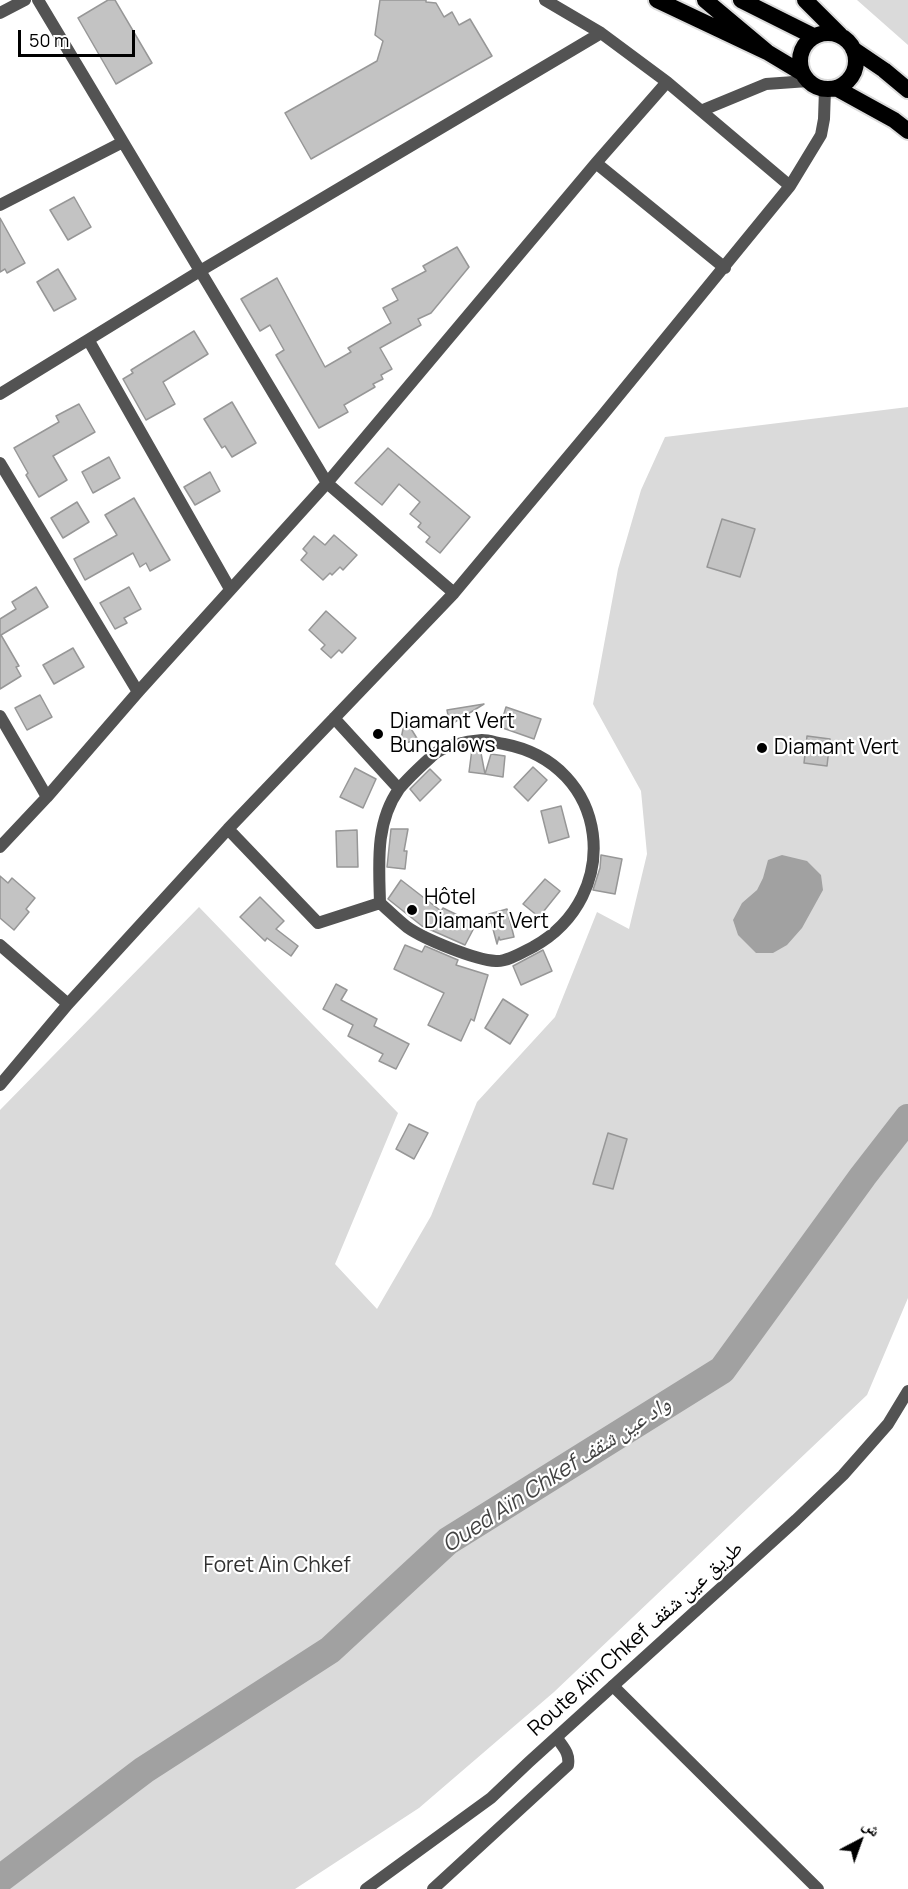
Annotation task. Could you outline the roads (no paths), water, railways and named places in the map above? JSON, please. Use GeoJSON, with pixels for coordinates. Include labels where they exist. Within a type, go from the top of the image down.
{"type":"FeatureCollection","features":[{"type":"Feature","properties":{"kind":"highway"},"geometry":{"type":"LineString","coordinates":[[657,0],[767,52]]}},
{"type":"Feature","properties":{"kind":"highway"},"geometry":{"type":"LineString","coordinates":[[705,0],[767,52],[805,77],[894,120],[908,131]]}},
{"type":"Feature","properties":{"kind":"highway"},"geometry":{"type":"LineString","coordinates":[[741,0],[813,36]]}},
{"type":"Feature","properties":{"kind":"highway"},"geometry":{"type":"LineString","coordinates":[[805,0],[854,49],[908,90]]}},
{"type":"Feature","properties":{"kind":"highway"},"geometry":{"type":"LineString","coordinates":[[805,77],[800,57],[802,48],[813,36],[831,32],[840,35]]}},
{"type":"Feature","properties":{"kind":"highway"},"geometry":{"type":"LineString","coordinates":[[830,88],[847,81],[855,69],[854,49]]}},
{"type":"Feature","properties":{"kind":"street"},"geometry":{"type":"LineString","coordinates":[[0,13],[25,0]]}},
{"type":"Feature","properties":{"kind":"street"},"geometry":{"type":"LineString","coordinates":[[38,0],[327,483],[454,593]]}},
{"type":"Feature","properties":{"kind":"street"},"geometry":{"type":"LineString","coordinates":[[544,0],[601,33],[667,82],[703,110],[790,186]]}},
{"type":"Feature","properties":{"kind":"street"},"geometry":{"type":"LineString","coordinates":[[0,394],[200,271],[601,33]]}},
{"type":"Feature","properties":{"kind":"street"},"geometry":{"type":"LineString","coordinates":[[703,110],[766,84],[805,77]]}},
{"type":"Feature","properties":{"kind":"street"},"geometry":{"type":"LineString","coordinates":[[0,847],[327,483],[667,82]]}},
{"type":"Feature","properties":{"kind":"street"},"geometry":{"type":"LineString","coordinates":[[0,1085],[68,1004],[228,829],[454,593],[725,268],[790,186],[821,135],[830,88]]}},
{"type":"Feature","properties":{"kind":"street"},"geometry":{"type":"LineString","coordinates":[[0,205],[123,142]]}},
{"type":"Feature","properties":{"kind":"street"},"geometry":{"type":"LineString","coordinates":[[596,163],[725,268]]}},
{"type":"Feature","properties":{"kind":"street"},"geometry":{"type":"LineString","coordinates":[[89,341],[230,589]]}},
{"type":"Feature","properties":{"kind":"street"},"geometry":{"type":"LineString","coordinates":[[0,463],[138,692]]}},
{"type":"Feature","properties":{"kind":"street"},"geometry":{"type":"LineString","coordinates":[[0,716],[47,797]]}},
{"type":"Feature","properties":{"kind":"street"},"geometry":{"type":"LineString","coordinates":[[334,718],[399,789]]}},
{"type":"Feature","properties":{"kind":"street"},"geometry":{"type":"LineString","coordinates":[[483,740],[514,746],[542,757],[568,777],[584,801],[594,835],[594,857],[587,888],[574,912],[550,937],[522,953],[497,962],[444,946],[409,928],[380,903],[379,844],[385,814],[399,789],[435,753],[483,740]]}},
{"type":"Feature","properties":{"kind":"street"},"geometry":{"type":"LineString","coordinates":[[228,829],[318,923],[380,903]]}},
{"type":"Feature","properties":{"kind":"street"},"geometry":{"type":"LineString","coordinates":[[0,945],[68,1004]]}},
{"type":"Feature","properties":{"kind":"street","name":"Route Aïn Chkef طريق عين شقف"},"geometry":{"type":"LineString","coordinates":[[366,1889],[491,1798],[557,1738],[843,1475],[888,1424],[908,1391]]}},
{"type":"Feature","properties":{"kind":"street"},"geometry":{"type":"LineString","coordinates":[[613,1686],[818,1889]]}},
{"type":"Feature","properties":{"kind":"street"},"geometry":{"type":"LineString","coordinates":[[433,1889],[568,1765],[569,1758],[557,1738]]}},
{"type":"Feature","properties":{"kind":"waterway","name":"Oued Aïn Chkef واد عين شقف"},"geometry":{"type":"LineString","coordinates":[[0,1879],[144,1770],[330,1650],[448,1541],[722,1370],[908,1118]]}},
{"type":"Feature","properties":{"kind":"place","name":"Diamant Vert Bungalows"},"geometry":{"type":"Point","coordinates":[378,734]}},
{"type":"Feature","properties":{"kind":"place","name":"Diamant Vert"},"geometry":{"type":"Point","coordinates":[762,748]}},
{"type":"Feature","properties":{"kind":"place","name":"Hôtel Diamant Vert"},"geometry":{"type":"Point","coordinates":[412,910]}},
{"type":"Feature","properties":{"kind":"park label","name":"Foret Ain Chkef"},"geometry":{"type":"Point","coordinates":[277,1566]}}]}
